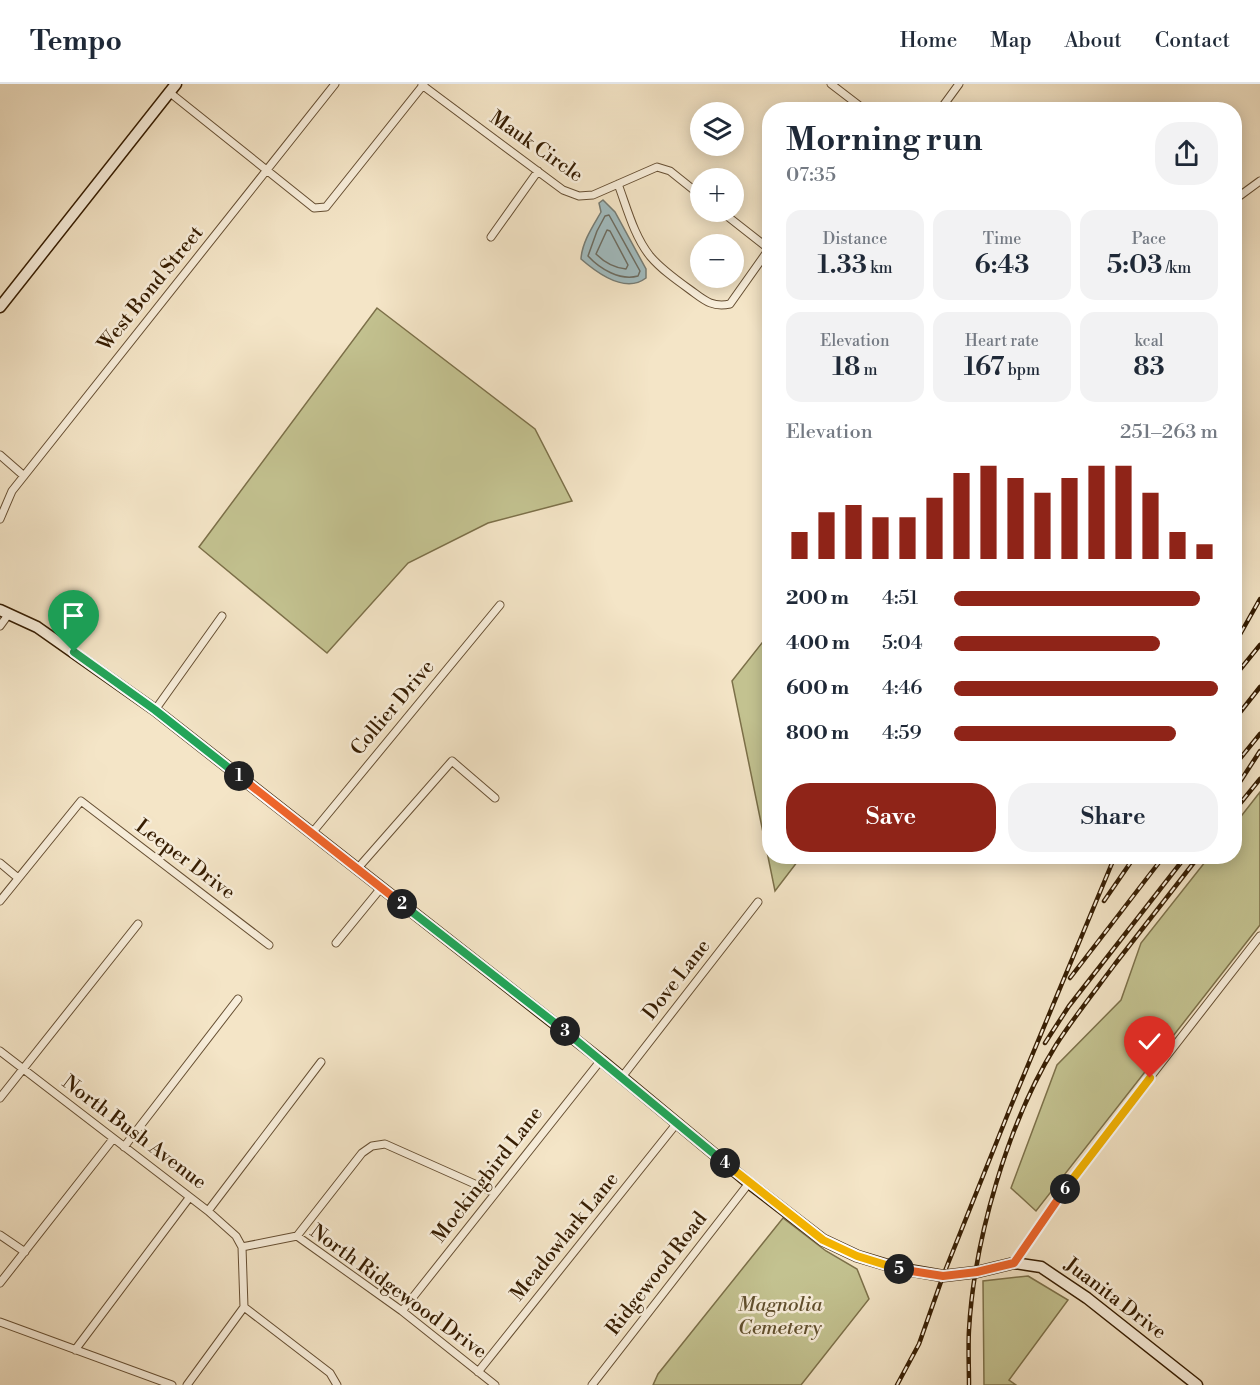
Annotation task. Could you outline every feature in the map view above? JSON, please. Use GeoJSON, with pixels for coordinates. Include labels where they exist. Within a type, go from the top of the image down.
{"type":"FeatureCollection","features":[{"type":"Feature","properties":{"kind":"street","name":"West Bond Street"},"geometry":{"type":"LineString","coordinates":[[0,519],[12,491],[335,84]]}},
{"type":"Feature","properties":{"kind":"street"},"geometry":{"type":"LineString","coordinates":[[831,84],[855,102]]}},
{"type":"Feature","properties":{"kind":"street"},"geometry":{"type":"LineString","coordinates":[[946,102],[960,84]]}},
{"type":"Feature","properties":{"kind":"street"},"geometry":{"type":"LineString","coordinates":[[0,307],[173,88],[314,208],[326,207],[423,85]]}},
{"type":"Feature","properties":{"kind":"street","name":"Mauk Circle"},"geometry":{"type":"LineString","coordinates":[[423,85],[563,190],[579,196],[593,195],[657,167],[670,171],[690,187]]}},
{"type":"Feature","properties":{"kind":"street"},"geometry":{"type":"LineString","coordinates":[[491,237],[538,171]]}},
{"type":"Feature","properties":{"kind":"street"},"geometry":{"type":"LineString","coordinates":[[1242,194],[1260,181]]}},
{"type":"Feature","properties":{"kind":"street"},"geometry":{"type":"LineString","coordinates":[[618,184],[638,237],[649,255],[666,273],[710,304],[719,306],[730,304],[762,260]]}},
{"type":"Feature","properties":{"kind":"street"},"geometry":{"type":"LineString","coordinates":[[735,222],[762,243]]}},
{"type":"Feature","properties":{"kind":"street"},"geometry":{"type":"LineString","coordinates":[[0,455],[24,476]]}},
{"type":"Feature","properties":{"kind":"street","name":"Collier Drive"},"geometry":{"type":"LineString","coordinates":[[312,833],[500,605]]}},
{"type":"Feature","properties":{"kind":"street"},"geometry":{"type":"LineString","coordinates":[[0,626],[4,612]]}},
{"type":"Feature","properties":{"kind":"street","name":"Juanita Drive"},"geometry":{"type":"LineString","coordinates":[[4,612],[37,627],[155,710],[601,1060],[749,1183],[823,1240],[838,1248],[897,1268],[943,1276],[977,1272],[1014,1263],[1041,1268],[1067,1284],[1197,1385]]}},
{"type":"Feature","properties":{"kind":"street"},"geometry":{"type":"LineString","coordinates":[[155,710],[222,616]]}},
{"type":"Feature","properties":{"kind":"street"},"geometry":{"type":"LineString","coordinates":[[358,868],[453,761],[495,798]]}},
{"type":"Feature","properties":{"kind":"street","name":"Leeper Drive"},"geometry":{"type":"LineString","coordinates":[[18,878],[81,801],[270,945]]}},
{"type":"Feature","properties":{"kind":"street"},"geometry":{"type":"LineString","coordinates":[[0,863],[18,878],[0,901]]}},
{"type":"Feature","properties":{"kind":"street"},"geometry":{"type":"LineString","coordinates":[[336,944],[381,888]]}},
{"type":"Feature","properties":{"kind":"street","name":"Dove Lane"},"geometry":{"type":"LineString","coordinates":[[622,1077],[758,902]]}},
{"type":"Feature","properties":{"kind":"street"},"geometry":{"type":"LineString","coordinates":[[0,1098],[138,924]]}},
{"type":"Feature","properties":{"kind":"street"},"geometry":{"type":"LineString","coordinates":[[1014,1263],[1085,1161],[1260,936]]}},
{"type":"Feature","properties":{"kind":"street"},"geometry":{"type":"LineString","coordinates":[[124,1147],[238,999]]}},
{"type":"Feature","properties":{"kind":"street","name":"North Bush Avenue"},"geometry":{"type":"LineString","coordinates":[[0,1051],[208,1211],[236,1236],[242,1247]]}},
{"type":"Feature","properties":{"kind":"street","name":"Mockingbird Lane"},"geometry":{"type":"LineString","coordinates":[[402,1311],[601,1060]]}},
{"type":"Feature","properties":{"kind":"street"},"geometry":{"type":"LineString","coordinates":[[208,1211],[321,1062]]}},
{"type":"Feature","properties":{"kind":"street","name":"Meadowlark Lane"},"geometry":{"type":"LineString","coordinates":[[478,1372],[677,1123]]}},
{"type":"Feature","properties":{"kind":"street"},"geometry":{"type":"LineString","coordinates":[[0,1283],[113,1139]]}},
{"type":"Feature","properties":{"kind":"street"},"geometry":{"type":"LineString","coordinates":[[297,1236],[362,1153],[372,1146],[385,1144],[495,1193]]}},
{"type":"Feature","properties":{"kind":"street","name":"Ridgewood Road"},"geometry":{"type":"LineString","coordinates":[[592,1385],[749,1183]]}},
{"type":"Feature","properties":{"kind":"street"},"geometry":{"type":"LineString","coordinates":[[75,1350],[189,1197]]}},
{"type":"Feature","properties":{"kind":"street"},"geometry":{"type":"LineString","coordinates":[[0,1235],[25,1252]]}},
{"type":"Feature","properties":{"kind":"street","name":"North Ridgewood Drive"},"geometry":{"type":"LineString","coordinates":[[242,1247],[297,1236],[402,1311],[495,1385]]}},
{"type":"Feature","properties":{"kind":"street"},"geometry":{"type":"LineString","coordinates":[[188,1385],[244,1307],[242,1247]]}},
{"type":"Feature","properties":{"kind":"street"},"geometry":{"type":"LineString","coordinates":[[244,1307],[330,1373],[337,1385]]}},
{"type":"Feature","properties":{"kind":"street"},"geometry":{"type":"LineString","coordinates":[[0,1322],[172,1385]]}},
{"type":"Feature","properties":{"kind":"green space"},"geometry":{"type":"Polygon","coordinates":[[[377,308],[535,429],[572,501],[488,523],[408,563],[327,653],[199,547],[377,308]]]}},
{"type":"Feature","properties":{"kind":"green space"},"geometry":{"type":"Polygon","coordinates":[[[762,643],[762,828],[732,681],[762,643]]]}},
{"type":"Feature","properties":{"kind":"green space"},"geometry":{"type":"Polygon","coordinates":[[[1260,792],[1260,925],[1036,1211],[1011,1188],[1057,1065],[1121,1000],[1141,943],[1203,864],[1242,864],[1242,815],[1260,792]]]}},
{"type":"Feature","properties":{"kind":"green space"},"geometry":{"type":"Polygon","coordinates":[[[769,864],[796,864],[775,891],[769,864]]]}},
{"type":"Feature","properties":{"kind":"green space","name":"Magnolia Cemetery"},"geometry":{"type":"Polygon","coordinates":[[[783,1218],[826,1251],[857,1269],[869,1299],[801,1385],[653,1385],[658,1374],[783,1218]]]}},
{"type":"Feature","properties":{"kind":"green space"},"geometry":{"type":"Polygon","coordinates":[[[1028,1276],[1068,1300],[1009,1380],[1016,1385],[984,1385],[983,1281],[1028,1276]]]}},
{"type":"Feature","properties":{"kind":"water"},"geometry":{"type":"Polygon","coordinates":[[[603,200],[615,212],[646,269],[646,278],[638,282],[629,284],[612,280],[581,259],[586,240],[601,212],[599,203],[603,200]]]}},
{"type":"Feature","properties":{"kind":"railway"},"geometry":{"type":"LineString","coordinates":[[1242,631],[1260,599]]}},
{"type":"Feature","properties":{"kind":"railway"},"geometry":{"type":"LineString","coordinates":[[1242,667],[1260,645]]}},
{"type":"Feature","properties":{"kind":"railway"},"geometry":{"type":"LineString","coordinates":[[1242,710],[1260,687]]}},
{"type":"Feature","properties":{"kind":"railway"},"geometry":{"type":"LineString","coordinates":[[1242,756],[1260,734]]}},
{"type":"Feature","properties":{"kind":"railway"},"geometry":{"type":"LineString","coordinates":[[1242,779],[1260,751]]}},
{"type":"Feature","properties":{"kind":"railway"},"geometry":{"type":"LineString","coordinates":[[1242,801],[1260,779]]}},
{"type":"Feature","properties":{"kind":"railway"},"geometry":{"type":"LineString","coordinates":[[897,1385],[919,1344],[943,1276],[1011,1106],[1112,864]]}},
{"type":"Feature","properties":{"kind":"railway"},"geometry":{"type":"LineString","coordinates":[[1104,901],[1129,864]]}},
{"type":"Feature","properties":{"kind":"railway"},"geometry":{"type":"LineString","coordinates":[[1070,978],[1158,864]]}},
{"type":"Feature","properties":{"kind":"railway"},"geometry":{"type":"LineString","coordinates":[[1045,1043],[1069,1006],[1180,864]]}},
{"type":"Feature","properties":{"kind":"railway"},"geometry":{"type":"LineString","coordinates":[[969,1385],[969,1330],[978,1258],[996,1183],[1023,1109],[1056,1045],[1070,1024],[1193,864]]}},
{"type":"Feature","properties":{"kind":"route"},"geometry":{"type":"LineString","coordinates":[[74,652],[155,710],[358,868],[601,1060],[749,1183],[823,1240],[857,1256],[897,1268],[943,1276],[977,1272],[1014,1263],[1085,1161],[1150,1078]]}}]}
